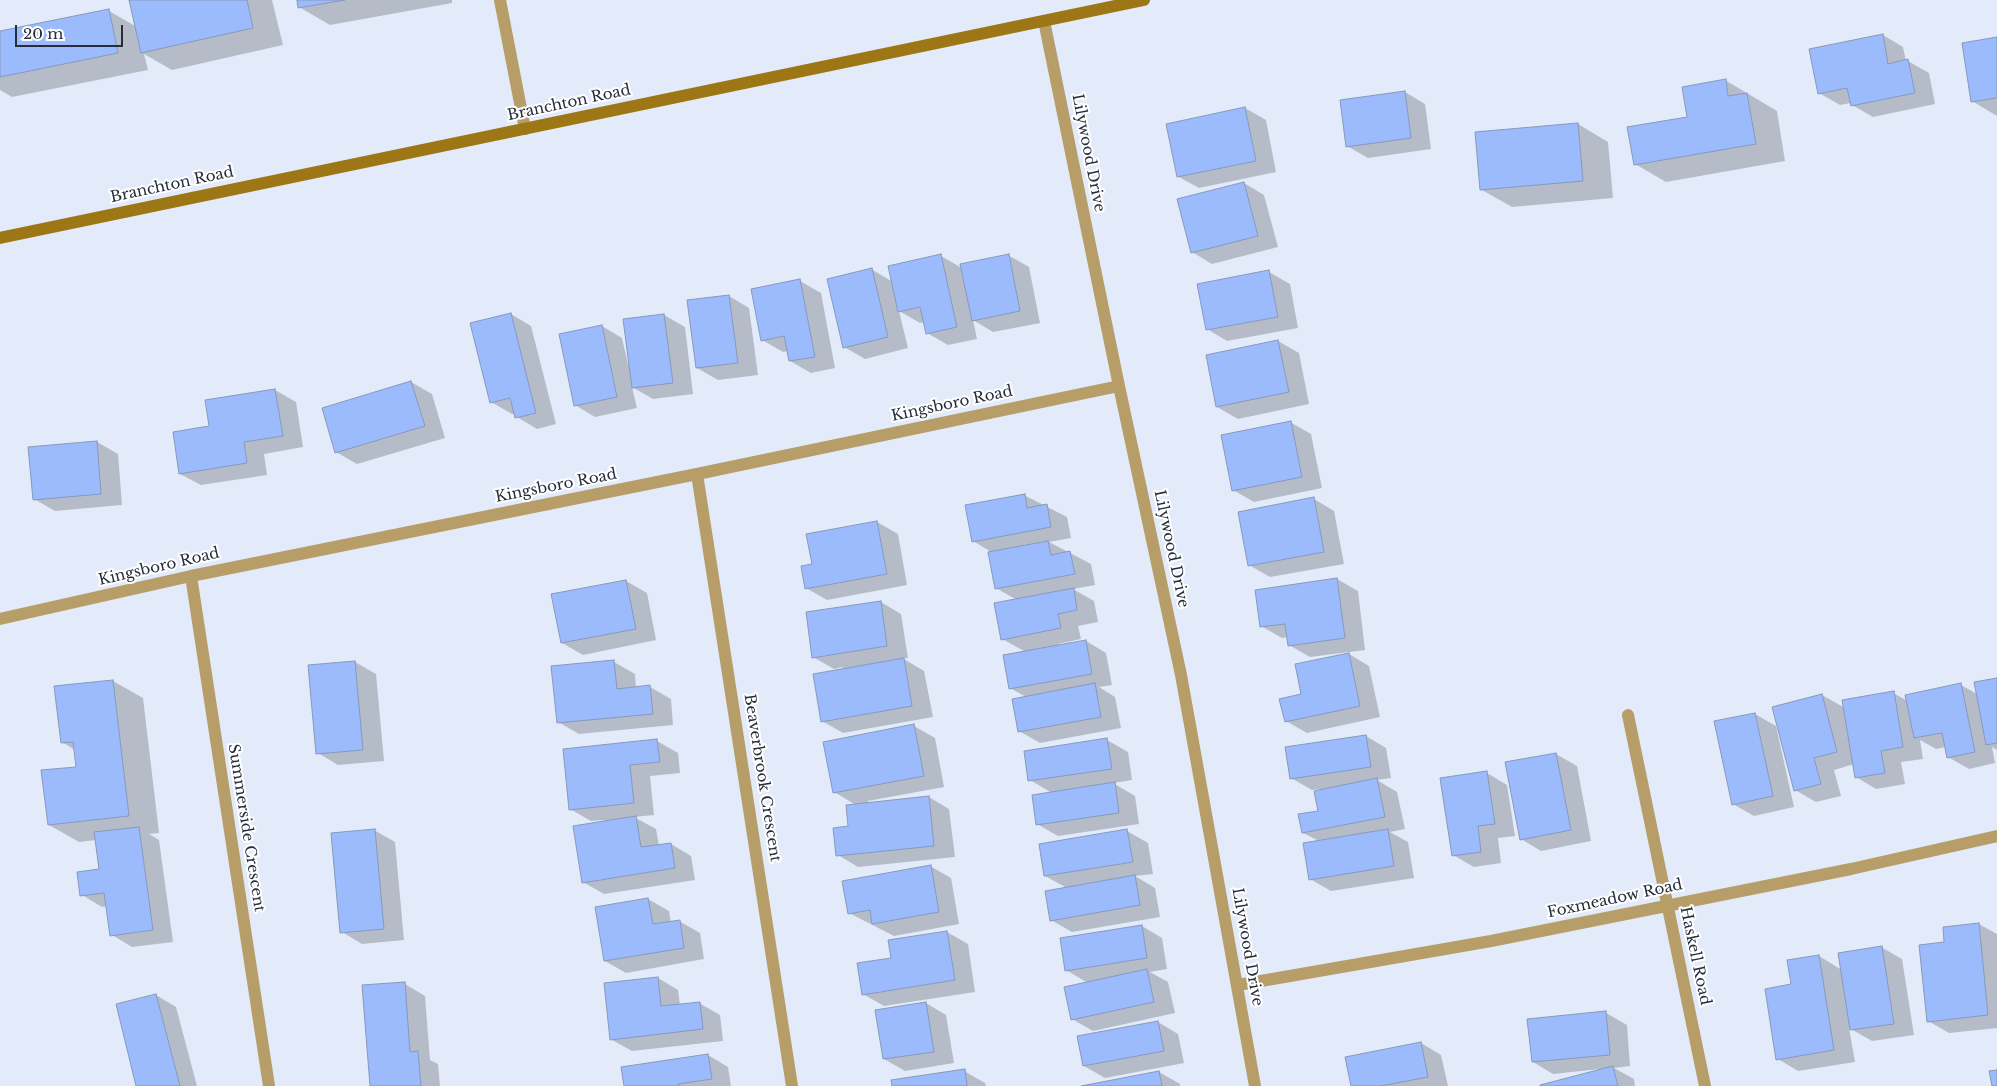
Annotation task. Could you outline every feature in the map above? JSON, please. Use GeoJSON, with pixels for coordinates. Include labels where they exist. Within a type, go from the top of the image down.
{"type":"FeatureCollection","features":[{"type":"Feature","properties":{"kind":"main road","name":"Branchton Road"},"geometry":{"type":"LineString","coordinates":[[0,238],[1144,0]]}},
{"type":"Feature","properties":{"kind":"street"},"geometry":{"type":"LineString","coordinates":[[500,0],[526,129]]}},
{"type":"Feature","properties":{"kind":"street","name":"Lilywood Drive"},"geometry":{"type":"LineString","coordinates":[[1044,21],[1119,386],[1182,675],[1255,1086]]}},
{"type":"Feature","properties":{"kind":"street","name":"Kingsboro Road"},"geometry":{"type":"LineString","coordinates":[[0,620],[191,576],[697,474],[1119,386]]}},
{"type":"Feature","properties":{"kind":"street","name":"Beaverbrook Crescent"},"geometry":{"type":"LineString","coordinates":[[697,474],[792,1086]]}},
{"type":"Feature","properties":{"kind":"street","name":"Summerside Crescent"},"geometry":{"type":"LineString","coordinates":[[191,576],[269,1086]]}},
{"type":"Feature","properties":{"kind":"street","name":"Haskell Road"},"geometry":{"type":"LineString","coordinates":[[1628,715],[1705,1086]]}},
{"type":"Feature","properties":{"kind":"street","name":"Foxmeadow Road"},"geometry":{"type":"LineString","coordinates":[[1238,985],[1491,941],[1851,869],[1997,836]]}},
{"type":"Feature","properties":{"kind":"building"},"geometry":{"type":"Polygon","coordinates":[[[129,0],[247,0],[253,28],[141,53],[129,0]]]}},
{"type":"Feature","properties":{"kind":"building"},"geometry":{"type":"Polygon","coordinates":[[[297,0],[345,0],[298,8],[297,0]]]}},
{"type":"Feature","properties":{"kind":"building"},"geometry":{"type":"Polygon","coordinates":[[[109,9],[118,53],[0,77],[0,31],[109,9]]]}},
{"type":"Feature","properties":{"kind":"building"},"geometry":{"type":"Polygon","coordinates":[[[1883,34],[1888,64],[1908,59],[1915,93],[1851,106],[1847,88],[1818,94],[1809,49],[1883,34]]]}},
{"type":"Feature","properties":{"kind":"building"},"geometry":{"type":"Polygon","coordinates":[[[1997,37],[1997,98],[1971,102],[1962,43],[1997,37]]]}},
{"type":"Feature","properties":{"kind":"building"},"geometry":{"type":"Polygon","coordinates":[[[1726,79],[1728,96],[1747,93],[1756,144],[1634,165],[1627,127],[1687,117],[1682,87],[1726,79]]]}},
{"type":"Feature","properties":{"kind":"building"},"geometry":{"type":"Polygon","coordinates":[[[1405,91],[1411,138],[1346,147],[1340,100],[1405,91]]]}},
{"type":"Feature","properties":{"kind":"building"},"geometry":{"type":"Polygon","coordinates":[[[1245,107],[1256,161],[1177,177],[1166,124],[1245,107]]]}},
{"type":"Feature","properties":{"kind":"building"},"geometry":{"type":"Polygon","coordinates":[[[1578,123],[1583,181],[1480,190],[1475,132],[1578,123]]]}},
{"type":"Feature","properties":{"kind":"building"},"geometry":{"type":"Polygon","coordinates":[[[1244,182],[1258,236],[1191,253],[1177,199],[1244,182]]]}},
{"type":"Feature","properties":{"kind":"building"},"geometry":{"type":"Polygon","coordinates":[[[941,254],[957,327],[926,334],[920,307],[898,312],[888,266],[941,254]]]}},
{"type":"Feature","properties":{"kind":"building"},"geometry":{"type":"Polygon","coordinates":[[[1009,254],[1020,311],[972,321],[960,264],[1009,254]]]}},
{"type":"Feature","properties":{"kind":"building"},"geometry":{"type":"Polygon","coordinates":[[[872,268],[888,337],[843,348],[827,279],[872,268]]]}},
{"type":"Feature","properties":{"kind":"building"},"geometry":{"type":"Polygon","coordinates":[[[1269,270],[1278,317],[1206,330],[1197,284],[1269,270]]]}},
{"type":"Feature","properties":{"kind":"building"},"geometry":{"type":"Polygon","coordinates":[[[800,279],[815,357],[789,361],[784,336],[761,341],[751,289],[800,279]]]}},
{"type":"Feature","properties":{"kind":"building"},"geometry":{"type":"Polygon","coordinates":[[[729,295],[738,363],[696,368],[687,300],[729,295]]]}},
{"type":"Feature","properties":{"kind":"building"},"geometry":{"type":"Polygon","coordinates":[[[511,313],[536,413],[515,418],[510,398],[490,403],[470,323],[511,313]]]}},
{"type":"Feature","properties":{"kind":"building"},"geometry":{"type":"Polygon","coordinates":[[[664,314],[673,383],[632,388],[623,319],[664,314]]]}},
{"type":"Feature","properties":{"kind":"building"},"geometry":{"type":"Polygon","coordinates":[[[602,325],[617,397],[574,406],[559,334],[602,325]]]}},
{"type":"Feature","properties":{"kind":"building"},"geometry":{"type":"Polygon","coordinates":[[[1278,340],[1289,392],[1216,407],[1206,355],[1278,340]]]}},
{"type":"Feature","properties":{"kind":"building"},"geometry":{"type":"Polygon","coordinates":[[[411,381],[425,426],[335,453],[322,408],[411,381]]]}},
{"type":"Feature","properties":{"kind":"building"},"geometry":{"type":"Polygon","coordinates":[[[275,389],[283,436],[244,442],[247,463],[179,474],[173,432],[209,426],[205,400],[275,389]]]}},
{"type":"Feature","properties":{"kind":"building"},"geometry":{"type":"Polygon","coordinates":[[[1291,421],[1302,477],[1232,491],[1221,435],[1291,421]]]}},
{"type":"Feature","properties":{"kind":"building"},"geometry":{"type":"Polygon","coordinates":[[[97,441],[101,494],[33,500],[28,447],[97,441]]]}},
{"type":"Feature","properties":{"kind":"building"},"geometry":{"type":"Polygon","coordinates":[[[1025,494],[1027,508],[1047,504],[1051,527],[972,542],[965,505],[1025,494]]]}},
{"type":"Feature","properties":{"kind":"building"},"geometry":{"type":"Polygon","coordinates":[[[1314,497],[1324,552],[1248,566],[1238,512],[1314,497]]]}},
{"type":"Feature","properties":{"kind":"building"},"geometry":{"type":"Polygon","coordinates":[[[877,521],[887,574],[805,589],[801,566],[812,564],[806,534],[877,521]]]}},
{"type":"Feature","properties":{"kind":"building"},"geometry":{"type":"Polygon","coordinates":[[[1048,541],[1051,555],[1070,551],[1075,574],[995,589],[988,552],[1048,541]]]}},
{"type":"Feature","properties":{"kind":"building"},"geometry":{"type":"Polygon","coordinates":[[[1337,578],[1345,638],[1288,646],[1285,624],[1260,627],[1255,590],[1337,578]]]}},
{"type":"Feature","properties":{"kind":"building"},"geometry":{"type":"Polygon","coordinates":[[[626,580],[636,629],[561,643],[551,594],[626,580]]]}},
{"type":"Feature","properties":{"kind":"building"},"geometry":{"type":"Polygon","coordinates":[[[1074,588],[1077,610],[1058,614],[1061,628],[1001,640],[994,603],[1074,588]]]}},
{"type":"Feature","properties":{"kind":"building"},"geometry":{"type":"Polygon","coordinates":[[[881,601],[887,646],[812,658],[806,612],[881,601]]]}},
{"type":"Feature","properties":{"kind":"building"},"geometry":{"type":"Polygon","coordinates":[[[1086,640],[1092,674],[1009,689],[1003,655],[1086,640]]]}},
{"type":"Feature","properties":{"kind":"building"},"geometry":{"type":"Polygon","coordinates":[[[1349,653],[1360,706],[1285,722],[1279,699],[1301,694],[1295,664],[1349,653]]]}},
{"type":"Feature","properties":{"kind":"building"},"geometry":{"type":"Polygon","coordinates":[[[904,658],[912,706],[821,722],[813,674],[904,658]]]}},
{"type":"Feature","properties":{"kind":"building"},"geometry":{"type":"Polygon","coordinates":[[[614,660],[617,689],[650,685],[653,714],[557,723],[551,666],[614,660]]]}},
{"type":"Feature","properties":{"kind":"building"},"geometry":{"type":"Polygon","coordinates":[[[355,661],[363,750],[316,754],[308,665],[355,661]]]}},
{"type":"Feature","properties":{"kind":"building"},"geometry":{"type":"Polygon","coordinates":[[[1997,678],[1997,743],[1986,745],[1974,682],[1997,678]]]}},
{"type":"Feature","properties":{"kind":"building"},"geometry":{"type":"Polygon","coordinates":[[[113,680],[129,816],[48,825],[41,770],[76,767],[73,742],[61,743],[54,686],[113,680]]]}},
{"type":"Feature","properties":{"kind":"building"},"geometry":{"type":"Polygon","coordinates":[[[1095,683],[1101,717],[1018,732],[1012,699],[1095,683]]]}},
{"type":"Feature","properties":{"kind":"building"},"geometry":{"type":"Polygon","coordinates":[[[1961,683],[1975,752],[1947,758],[1942,733],[1914,738],[1905,695],[1961,683]]]}},
{"type":"Feature","properties":{"kind":"building"},"geometry":{"type":"Polygon","coordinates":[[[1894,691],[1903,747],[1881,751],[1885,773],[1855,778],[1842,700],[1894,691]]]}},
{"type":"Feature","properties":{"kind":"building"},"geometry":{"type":"Polygon","coordinates":[[[1822,694],[1837,752],[1814,758],[1821,784],[1794,791],[1772,707],[1822,694]]]}},
{"type":"Feature","properties":{"kind":"building"},"geometry":{"type":"Polygon","coordinates":[[[1755,713],[1773,796],[1732,805],[1714,721],[1755,713]]]}},
{"type":"Feature","properties":{"kind":"building"},"geometry":{"type":"Polygon","coordinates":[[[914,724],[924,776],[833,793],[823,742],[914,724]]]}},
{"type":"Feature","properties":{"kind":"building"},"geometry":{"type":"Polygon","coordinates":[[[1366,735],[1371,767],[1290,779],[1285,747],[1366,735]]]}},
{"type":"Feature","properties":{"kind":"building"},"geometry":{"type":"Polygon","coordinates":[[[1107,738],[1112,769],[1028,781],[1024,751],[1107,738]]]}},
{"type":"Feature","properties":{"kind":"building"},"geometry":{"type":"Polygon","coordinates":[[[657,739],[660,762],[630,765],[634,803],[569,810],[563,749],[657,739]]]}},
{"type":"Feature","properties":{"kind":"building"},"geometry":{"type":"Polygon","coordinates":[[[1556,753],[1571,830],[1520,840],[1505,762],[1556,753]]]}},
{"type":"Feature","properties":{"kind":"building"},"geometry":{"type":"Polygon","coordinates":[[[1487,771],[1495,824],[1478,826],[1481,852],[1452,856],[1440,778],[1487,771]]]}},
{"type":"Feature","properties":{"kind":"building"},"geometry":{"type":"Polygon","coordinates":[[[1377,778],[1385,817],[1302,833],[1298,814],[1318,811],[1314,791],[1377,778]]]}},
{"type":"Feature","properties":{"kind":"building"},"geometry":{"type":"Polygon","coordinates":[[[1115,782],[1119,813],[1036,825],[1032,795],[1115,782]]]}},
{"type":"Feature","properties":{"kind":"building"},"geometry":{"type":"Polygon","coordinates":[[[929,796],[934,846],[836,856],[833,828],[848,826],[846,805],[929,796]]]}},
{"type":"Feature","properties":{"kind":"building"},"geometry":{"type":"Polygon","coordinates":[[[636,816],[641,847],[671,843],[675,868],[582,883],[573,826],[636,816]]]}},
{"type":"Feature","properties":{"kind":"building"},"geometry":{"type":"Polygon","coordinates":[[[139,827],[153,930],[110,936],[104,893],[80,896],[77,872],[99,869],[94,832],[139,827]]]}},
{"type":"Feature","properties":{"kind":"building"},"geometry":{"type":"Polygon","coordinates":[[[375,829],[384,929],[340,933],[331,833],[375,829]]]}},
{"type":"Feature","properties":{"kind":"building"},"geometry":{"type":"Polygon","coordinates":[[[1127,829],[1133,862],[1044,876],[1039,844],[1127,829]]]}},
{"type":"Feature","properties":{"kind":"building"},"geometry":{"type":"Polygon","coordinates":[[[1388,829],[1394,866],[1309,880],[1303,843],[1388,829]]]}},
{"type":"Feature","properties":{"kind":"building"},"geometry":{"type":"Polygon","coordinates":[[[931,865],[939,912],[872,924],[870,910],[848,914],[842,881],[931,865]]]}},
{"type":"Feature","properties":{"kind":"building"},"geometry":{"type":"Polygon","coordinates":[[[1135,875],[1140,905],[1050,921],[1045,891],[1135,875]]]}},
{"type":"Feature","properties":{"kind":"building"},"geometry":{"type":"Polygon","coordinates":[[[648,898],[653,924],[680,920],[684,948],[604,961],[595,907],[648,898]]]}},
{"type":"Feature","properties":{"kind":"building"},"geometry":{"type":"Polygon","coordinates":[[[1979,923],[1988,1015],[1927,1022],[1919,945],[1944,942],[1943,927],[1979,923]]]}},
{"type":"Feature","properties":{"kind":"building"},"geometry":{"type":"Polygon","coordinates":[[[1142,925],[1147,958],[1065,971],[1060,938],[1142,925]]]}},
{"type":"Feature","properties":{"kind":"building"},"geometry":{"type":"Polygon","coordinates":[[[947,931],[955,980],[862,995],[857,963],[891,958],[888,940],[947,931]]]}},
{"type":"Feature","properties":{"kind":"building"},"geometry":{"type":"Polygon","coordinates":[[[1882,946],[1894,1024],[1850,1030],[1838,953],[1882,946]]]}},
{"type":"Feature","properties":{"kind":"building"},"geometry":{"type":"Polygon","coordinates":[[[1819,955],[1834,1050],[1776,1060],[1765,989],[1791,984],[1787,960],[1819,955]]]}},
{"type":"Feature","properties":{"kind":"building"},"geometry":{"type":"Polygon","coordinates":[[[1147,969],[1154,1002],[1071,1020],[1064,987],[1147,969]]]}},
{"type":"Feature","properties":{"kind":"building"},"geometry":{"type":"Polygon","coordinates":[[[658,977],[661,1006],[700,1002],[703,1029],[610,1040],[604,983],[658,977]]]}},
{"type":"Feature","properties":{"kind":"building"},"geometry":{"type":"Polygon","coordinates":[[[405,982],[410,1052],[418,1051],[421,1086],[370,1086],[362,985],[405,982]]]}},
{"type":"Feature","properties":{"kind":"building"},"geometry":{"type":"Polygon","coordinates":[[[156,994],[180,1086],[136,1086],[116,1004],[156,994]]]}},
{"type":"Feature","properties":{"kind":"building"},"geometry":{"type":"Polygon","coordinates":[[[926,1002],[934,1052],[883,1059],[875,1010],[926,1002]]]}},
{"type":"Feature","properties":{"kind":"building"},"geometry":{"type":"Polygon","coordinates":[[[1606,1011],[1610,1055],[1532,1062],[1527,1019],[1606,1011]]]}},
{"type":"Feature","properties":{"kind":"building"},"geometry":{"type":"Polygon","coordinates":[[[1158,1021],[1164,1051],[1083,1066],[1077,1036],[1158,1021]]]}},
{"type":"Feature","properties":{"kind":"building"},"geometry":{"type":"Polygon","coordinates":[[[1421,1042],[1428,1077],[1381,1086],[1351,1086],[1345,1057],[1421,1042]]]}},
{"type":"Feature","properties":{"kind":"building"},"geometry":{"type":"Polygon","coordinates":[[[708,1054],[712,1079],[678,1084],[679,1086],[624,1086],[621,1067],[708,1054]]]}},
{"type":"Feature","properties":{"kind":"building"},"geometry":{"type":"Polygon","coordinates":[[[1613,1066],[1618,1086],[1540,1086],[1540,1085],[1613,1066]]]}},
{"type":"Feature","properties":{"kind":"building"},"geometry":{"type":"Polygon","coordinates":[[[965,1069],[967,1086],[892,1086],[891,1080],[965,1069]]]}},
{"type":"Feature","properties":{"kind":"building"},"geometry":{"type":"Polygon","coordinates":[[[1997,1070],[1997,1086],[1992,1086],[1989,1071],[1997,1070]]]}},
{"type":"Feature","properties":{"kind":"building"},"geometry":{"type":"Polygon","coordinates":[[[1159,1071],[1162,1086],[1081,1086],[1159,1071]]]}}]}
